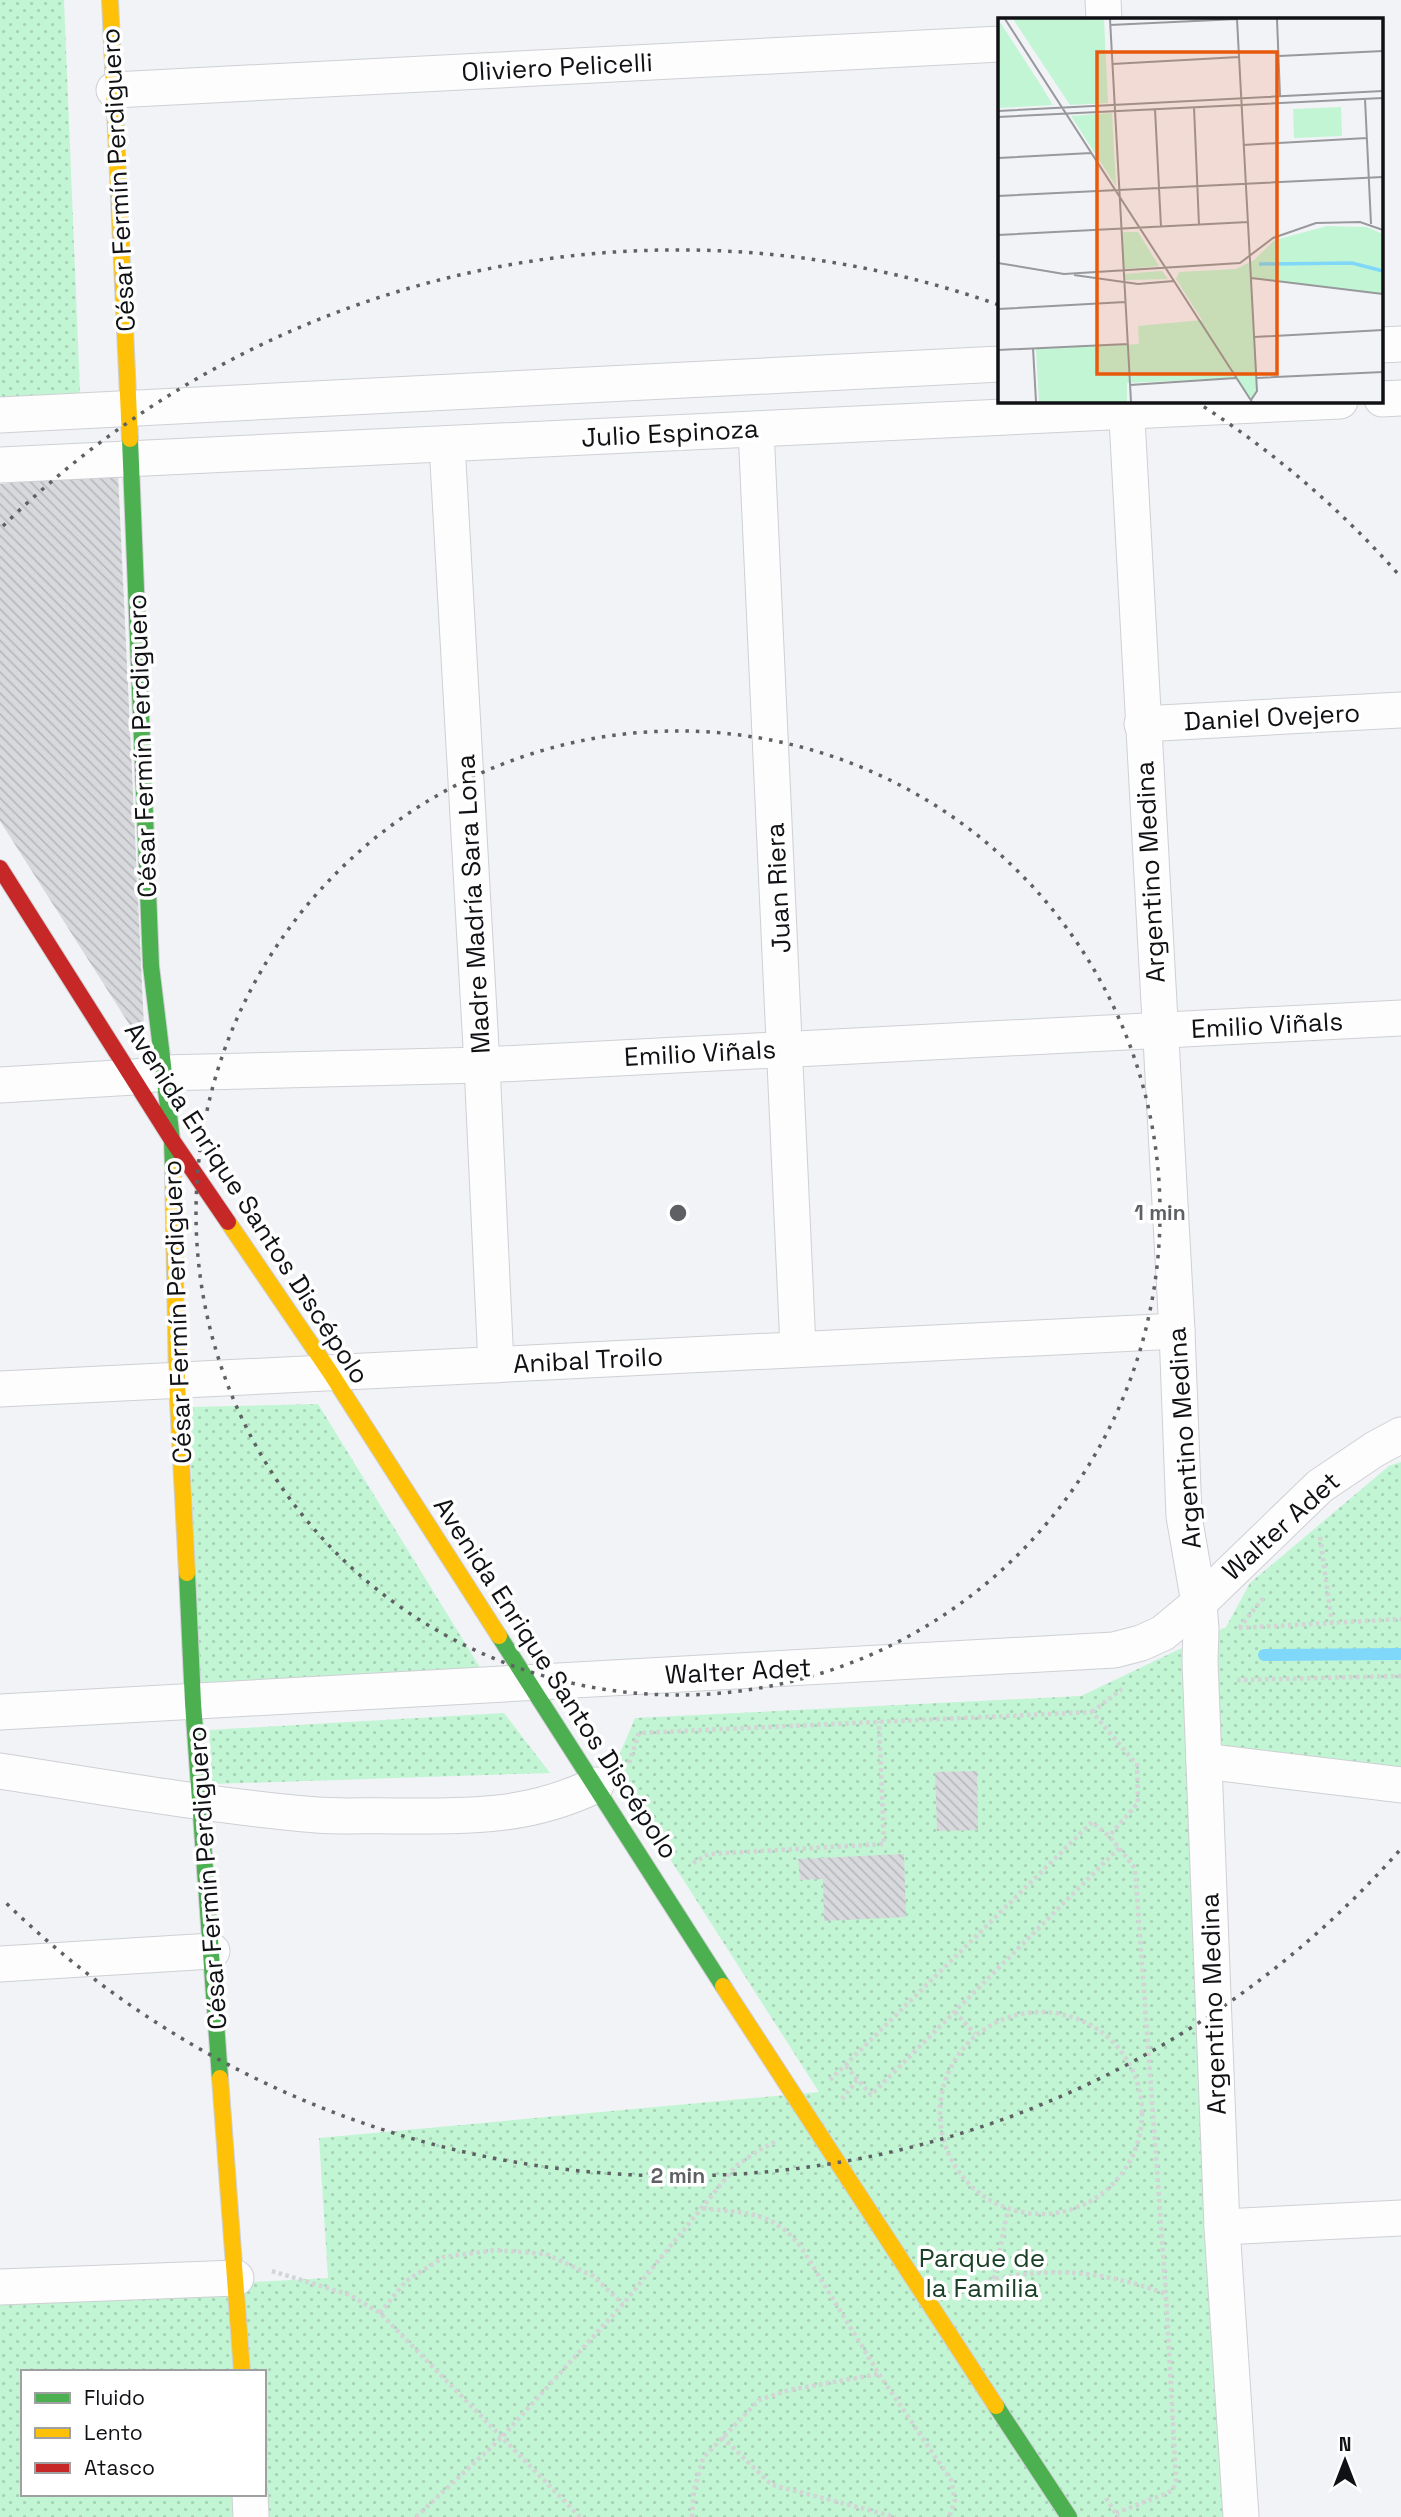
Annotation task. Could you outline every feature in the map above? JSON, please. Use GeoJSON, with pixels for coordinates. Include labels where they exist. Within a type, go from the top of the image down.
{"type":"FeatureCollection","features":[{"type":"Feature","properties":{"kind":"street","name":"César Fermín Perdiguero"},"geometry":{"type":"LineString","coordinates":[[110,0],[151,966],[148,1075],[172,1140],[177,1381],[193,1703],[212,1951],[249,2273],[242,2370]]}},
{"type":"Feature","properties":{"kind":"street"},"geometry":{"type":"LineString","coordinates":[[1103,0],[1104,18]]}},
{"type":"Feature","properties":{"kind":"street","name":"Oliviero Pelicelli"},"geometry":{"type":"LineString","coordinates":[[114,90],[998,44]]}},
{"type":"Feature","properties":{"kind":"street","name":"Julio Espinoza"},"geometry":{"type":"LineString","coordinates":[[0,415],[998,364]]}},
{"type":"Feature","properties":{"kind":"street","name":"Julio Espinoza"},"geometry":{"type":"LineString","coordinates":[[0,465],[756,429],[1126,406],[1297,402]]}},
{"type":"Feature","properties":{"kind":"street","name":"Argentino Medina"},"geometry":{"type":"LineString","coordinates":[[1126,406],[1158,1031],[1177,1331],[1184,1516],[1199,1603],[1222,2227],[1241,2517]]}},
{"type":"Feature","properties":{"kind":"street","name":"Juan Riera"},"geometry":{"type":"LineString","coordinates":[[756,429],[798,1347]]}},
{"type":"Feature","properties":{"kind":"street","name":"Madre Madría Sara Lona"},"geometry":{"type":"LineString","coordinates":[[447,444],[496,1365]]}},
{"type":"Feature","properties":{"kind":"street","name":"Daniel Ovejero"},"geometry":{"type":"LineString","coordinates":[[1142,724],[1401,710]]}},
{"type":"Feature","properties":{"kind":"street","name":"Avenida Enrique Santos Discépolo"},"geometry":{"type":"LineString","coordinates":[[0,868],[148,1075],[172,1140],[330,1372],[530,1682],[611,1778],[812,2125],[1069,2517]]}},
{"type":"Feature","properties":{"kind":"street","name":"Emilio Viñals"},"geometry":{"type":"LineString","coordinates":[[0,1085],[148,1075],[482,1065],[1401,1018]]}},
{"type":"Feature","properties":{"kind":"street","name":"Anibal Troilo"},"geometry":{"type":"LineString","coordinates":[[0,1389],[496,1365],[798,1347],[1177,1331]]}},
{"type":"Feature","properties":{"kind":"street","name":"Walter Adet"},"geometry":{"type":"LineString","coordinates":[[0,1712],[1114,1650],[1141,1643],[1163,1633],[1199,1603],[1320,1486],[1401,1435]]}},
{"type":"Feature","properties":{"kind":"street"},"geometry":{"type":"LineString","coordinates":[[1204,1761],[1401,1786]]}},
{"type":"Feature","properties":{"kind":"street"},"geometry":{"type":"LineString","coordinates":[[0,1771],[201,1801],[319,1815],[466,1816],[529,1810],[565,1800],[611,1778]]}},
{"type":"Feature","properties":{"kind":"street"},"geometry":{"type":"LineString","coordinates":[[0,1964],[212,1951]]}},
{"type":"Feature","properties":{"kind":"street"},"geometry":{"type":"LineString","coordinates":[[1222,2227],[1401,2218]]}},
{"type":"Feature","properties":{"kind":"street"},"geometry":{"type":"LineString","coordinates":[[0,2287],[249,2273]]}},
{"type":"Feature","properties":{"kind":"street"},"geometry":{"type":"LineString","coordinates":[[250,2496],[251,2517]]}},
{"type":"Feature","properties":{"kind":"path"},"geometry":{"type":"LineString","coordinates":[[1312,1543],[1320,1534],[1332,1623]]}},
{"type":"Feature","properties":{"kind":"path"},"geometry":{"type":"LineString","coordinates":[[1234,1638],[1272,1587]]}},
{"type":"Feature","properties":{"kind":"path"},"geometry":{"type":"LineString","coordinates":[[1224,1680],[1401,1676]]}},
{"type":"Feature","properties":{"kind":"path"},"geometry":{"type":"LineString","coordinates":[[611,1778],[639,1733],[1092,1712],[1137,1765],[1138,1803],[1109,1836]]}},
{"type":"Feature","properties":{"kind":"path"},"geometry":{"type":"LineString","coordinates":[[684,1854],[691,1864],[709,1854],[884,1844],[879,1721]]}},
{"type":"Feature","properties":{"kind":"path"},"geometry":{"type":"LineString","coordinates":[[822,2069],[829,2080],[846,2066],[1092,1822],[1109,1836],[1135,1868],[1167,2294],[1176,2481],[1172,2490],[1165,2494],[1116,2513]]}},
{"type":"Feature","properties":{"kind":"path"},"geometry":{"type":"LineString","coordinates":[[846,2066],[871,2095],[1119,1848]]}},
{"type":"Feature","properties":{"kind":"path"},"geometry":{"type":"LineString","coordinates":[[1034,2011],[1067,2014],[1097,2028],[1121,2050],[1137,2078],[1143,2110],[1139,2142],[1125,2172],[1101,2195],[1072,2210],[1040,2214],[1008,2209],[980,2195],[958,2174],[944,2146],[938,2116],[942,2085],[954,2057],[975,2034],[1003,2018],[1034,2011]]}},
{"type":"Feature","properties":{"kind":"path"},"geometry":{"type":"LineString","coordinates":[[955,2012],[975,2034]]}},
{"type":"Feature","properties":{"kind":"path"},"geometry":{"type":"LineString","coordinates":[[416,2517],[501,2438],[623,2304],[736,2166],[759,2150],[812,2125],[836,2107],[857,2080]]}},
{"type":"Feature","properties":{"kind":"path"},"geometry":{"type":"LineString","coordinates":[[1143,2110],[1154,2110]]}},
{"type":"Feature","properties":{"kind":"path"},"geometry":{"type":"LineString","coordinates":[[703,2208],[765,2217],[788,2230],[879,2374],[951,2480],[955,2501],[949,2517]]}},
{"type":"Feature","properties":{"kind":"path"},"geometry":{"type":"LineString","coordinates":[[994,2279],[1008,2209]]}},
{"type":"Feature","properties":{"kind":"path"},"geometry":{"type":"LineString","coordinates":[[380,2313],[406,2281],[444,2257],[496,2250],[546,2254],[593,2276],[623,2304]]}},
{"type":"Feature","properties":{"kind":"path"},"geometry":{"type":"LineString","coordinates":[[969,2288],[994,2279],[1026,2273],[1077,2272],[1132,2281],[1167,2294]]}},
{"type":"Feature","properties":{"kind":"path"},"geometry":{"type":"LineString","coordinates":[[249,2273],[350,2295],[380,2313],[580,2517]]}},
{"type":"Feature","properties":{"kind":"path"},"geometry":{"type":"LineString","coordinates":[[692,2517],[694,2491],[703,2458],[759,2400],[789,2390],[879,2374]]}},
{"type":"Feature","properties":{"kind":"path"},"geometry":{"type":"LineString","coordinates":[[722,2437],[772,2485],[896,2517]]}},
{"type":"Feature","properties":{"kind":"green space"},"geometry":{"type":"Polygon","coordinates":[[[0,0],[64,0],[80,393],[0,398],[0,0]]]}},
{"type":"Feature","properties":{"kind":"green space"},"geometry":{"type":"Polygon","coordinates":[[[318,1404],[484,1674],[199,1692],[189,1407],[318,1404]]]}},
{"type":"Feature","properties":{"kind":"green space","name":"Parque de la Familia"},"geometry":{"type":"Polygon","coordinates":[[[1401,1462],[1401,1785],[1204,1762],[1241,2517],[0,2517],[0,2296],[328,2278],[319,2138],[819,2092],[613,1770],[635,1718],[1081,1696],[1226,1627],[1250,1583],[1389,1466],[1401,1462]]]}},
{"type":"Feature","properties":{"kind":"green space"},"geometry":{"type":"Polygon","coordinates":[[[504,1713],[550,1773],[212,1784],[209,1730],[504,1713]]]}},
{"type":"Feature","properties":{"kind":"building"},"geometry":{"type":"Polygon","coordinates":[[[118,474],[145,1049],[0,821],[0,484],[118,474]]]}},
{"type":"Feature","properties":{"kind":"building"},"geometry":{"type":"Polygon","coordinates":[[[977,1771],[978,1830],[937,1831],[935,1772],[977,1771]]]}},
{"type":"Feature","properties":{"kind":"building"},"geometry":{"type":"Polygon","coordinates":[[[904,1854],[906,1917],[824,1921],[823,1879],[800,1880],[798,1859],[904,1854]]]}},
{"type":"Feature","properties":{"kind":"waterway"},"geometry":{"type":"LineString","coordinates":[[1264,1655],[1401,1654]]}},
{"type":"Feature","properties":{"kind":"traffic: fast"},"geometry":{"type":"LineString","coordinates":[[130,439],[151,966],[172,1140],[173,1170]]}},
{"type":"Feature","properties":{"kind":"traffic: fast"},"geometry":{"type":"LineString","coordinates":[[187,1573],[193,1703],[220,2078]]}},
{"type":"Feature","properties":{"kind":"traffic: fast"},"geometry":{"type":"LineString","coordinates":[[499,1636],[723,1986]]}},
{"type":"Feature","properties":{"kind":"traffic: fast"},"geometry":{"type":"LineString","coordinates":[[996,2406],[1069,2517]]}},
{"type":"Feature","properties":{"kind":"traffic: slow"},"geometry":{"type":"LineString","coordinates":[[110,0],[130,439]]}},
{"type":"Feature","properties":{"kind":"traffic: slow"},"geometry":{"type":"LineString","coordinates":[[173,1170],[177,1381],[187,1573]]}},
{"type":"Feature","properties":{"kind":"traffic: slow"},"geometry":{"type":"LineString","coordinates":[[228,1222],[330,1372],[499,1636]]}},
{"type":"Feature","properties":{"kind":"traffic: slow"},"geometry":{"type":"LineString","coordinates":[[723,1986],[996,2406]]}},
{"type":"Feature","properties":{"kind":"traffic: slow"},"geometry":{"type":"LineString","coordinates":[[220,2078],[242,2370]]}},
{"type":"Feature","properties":{"kind":"traffic: jam"},"geometry":{"type":"LineString","coordinates":[[0,868],[172,1140],[228,1222]]}}]}
